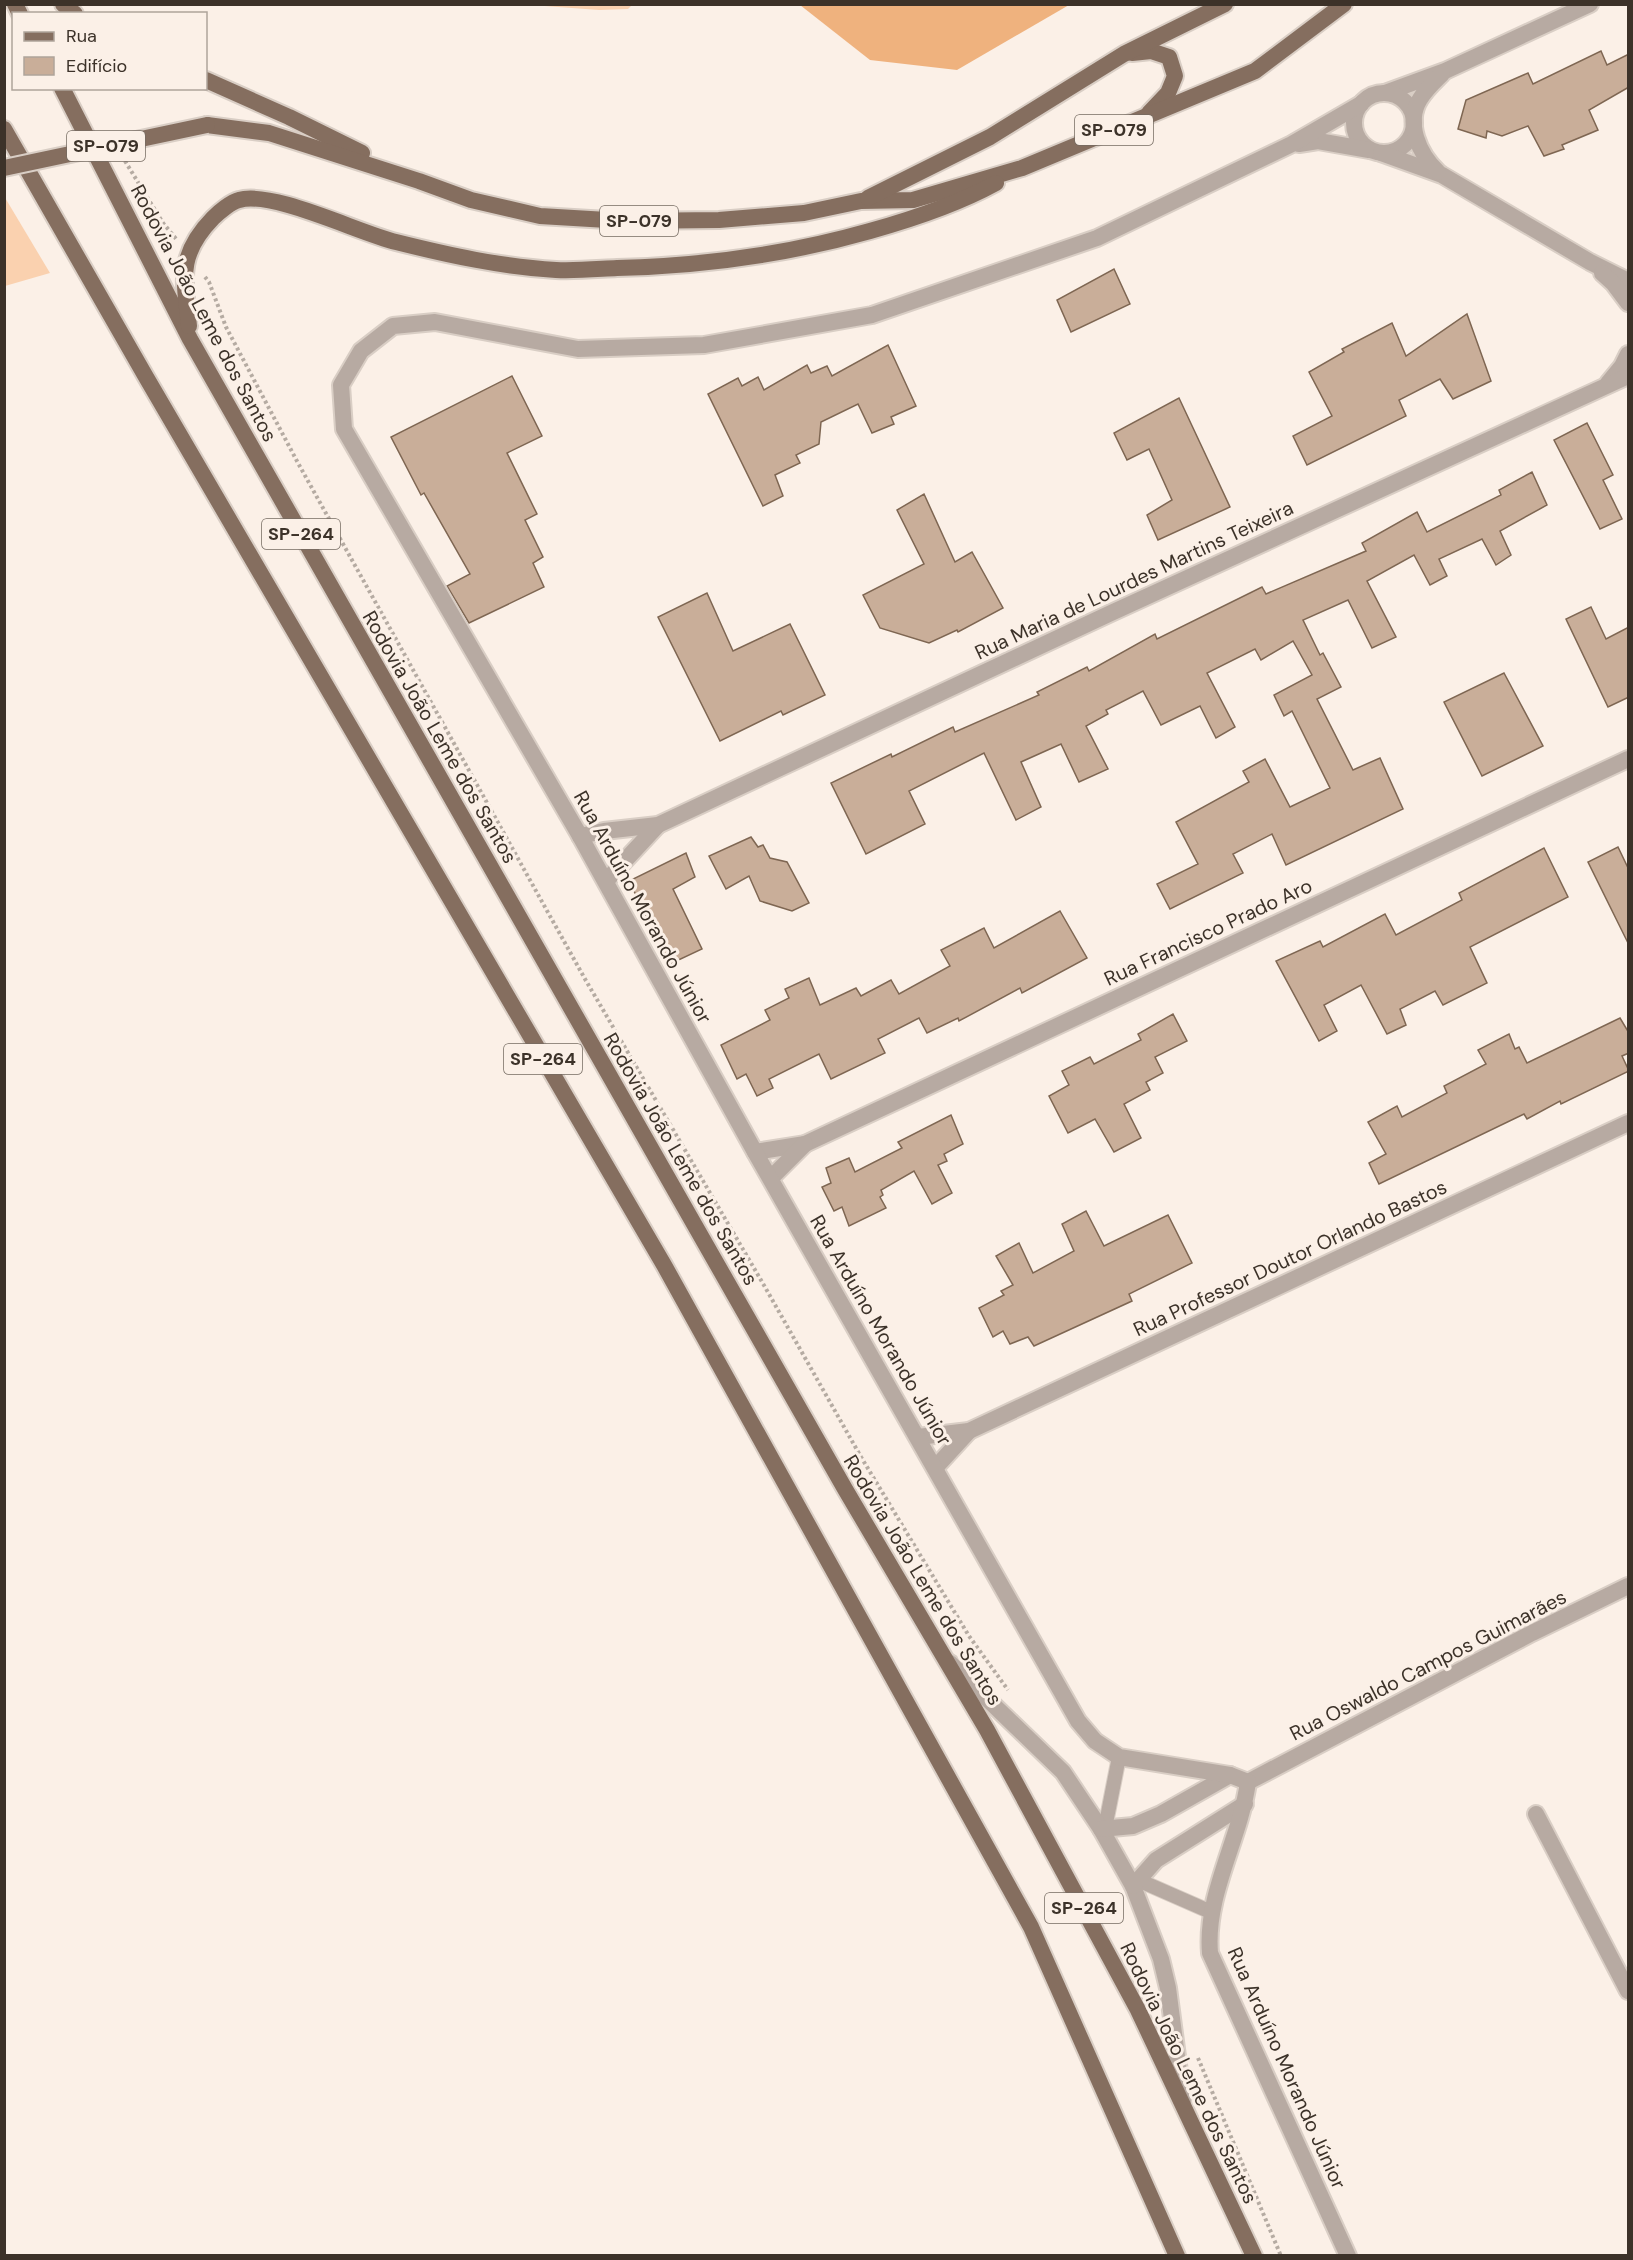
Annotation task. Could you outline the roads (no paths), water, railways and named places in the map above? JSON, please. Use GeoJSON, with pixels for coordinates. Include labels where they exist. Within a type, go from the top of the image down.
{"type":"FeatureCollection","features":[{"type":"Feature","properties":{"kind":"main road","name":"SP-079"},"geometry":{"type":"LineString","coordinates":[[861,201],[939,165],[990,137],[1124,54],[1225,4]]}},
{"type":"Feature","properties":{"kind":"main road","name":"SP-079"},"geometry":{"type":"LineString","coordinates":[[4,168],[207,125],[269,133],[420,181],[471,200],[540,216],[624,221],[719,220],[804,213],[861,201],[913,200],[1022,168],[1255,71],[1344,4]]}},
{"type":"Feature","properties":{"kind":"main road"},"geometry":{"type":"LineString","coordinates":[[1124,54],[1151,51],[1168,57],[1175,76],[1168,93],[1144,118]]}},
{"type":"Feature","properties":{"kind":"main road"},"geometry":{"type":"LineString","coordinates":[[207,80],[289,117],[420,181]]}},
{"type":"Feature","properties":{"kind":"main road","name":"Rodovia João Leme dos Santos"},"geometry":{"type":"LineString","coordinates":[[63,90],[190,339],[845,1489],[987,1730],[1138,2010],[1254,2256]]}},
{"type":"Feature","properties":{"kind":"main road","name":"SP-264"},"geometry":{"type":"LineString","coordinates":[[4,129],[146,377],[664,1265],[1032,1927],[1177,2256]]}},
{"type":"Feature","properties":{"kind":"main road"},"geometry":{"type":"LineString","coordinates":[[190,339],[185,289],[188,254],[198,234],[217,214],[238,200],[259,198],[393,242],[483,262],[557,270],[667,267],[776,254],[904,222],[973,195],[1022,168]]}},
{"type":"Feature","properties":{"kind":"street"},"geometry":{"type":"LineString","coordinates":[[1293,144],[1368,98],[1445,71],[1590,4]]}},
{"type":"Feature","properties":{"kind":"street"},"geometry":{"type":"LineString","coordinates":[[1293,144],[1318,141],[1391,153],[1400,149],[1412,134],[1418,101],[1445,71]]}},
{"type":"Feature","properties":{"kind":"street"},"geometry":{"type":"LineString","coordinates":[[1385,93],[1394,94],[1402,99],[1413,115],[1415,137],[1427,162],[1442,175],[1590,262],[1629,281]]}},
{"type":"Feature","properties":{"kind":"street"},"geometry":{"type":"LineString","coordinates":[[1361,104],[1354,121],[1359,139],[1377,152],[1442,175]]}},
{"type":"Feature","properties":{"kind":"street","name":"Rua Arduíno Morando Júnior"},"geometry":{"type":"LineString","coordinates":[[1293,144],[1097,238],[872,315],[704,345],[578,349],[435,322],[393,326],[361,351],[342,385],[344,429],[606,881],[755,1152],[1078,1721],[1095,1741],[1119,1757],[1230,1775],[1248,1782],[1245,1804],[1211,1912],[1208,1931],[1210,1953],[1348,2256]]}},
{"type":"Feature","properties":{"kind":"street"},"geometry":{"type":"LineString","coordinates":[[1590,262],[1613,283],[1629,303]]}},
{"type":"Feature","properties":{"kind":"street"},"geometry":{"type":"LineString","coordinates":[[1603,388],[1629,354]]}},
{"type":"Feature","properties":{"kind":"street","name":"Rua Maria de Lourdes Martins Teixeira"},"geometry":{"type":"LineString","coordinates":[[580,836],[658,825],[1122,608],[1629,376]]}},
{"type":"Feature","properties":{"kind":"street","name":"Rua Francisco Prado Aro"},"geometry":{"type":"LineString","coordinates":[[755,1152],[805,1144],[1629,759]]}},
{"type":"Feature","properties":{"kind":"street","name":"Rua Maria de Lourdes Martins Teixeira"},"geometry":{"type":"LineString","coordinates":[[606,881],[658,825]]}},
{"type":"Feature","properties":{"kind":"street","name":"Rua Professor Doutor Orlando Bastos"},"geometry":{"type":"LineString","coordinates":[[918,1437],[969,1431],[1629,1123]]}},
{"type":"Feature","properties":{"kind":"street","name":"Rua Francisco Prado Aro"},"geometry":{"type":"LineString","coordinates":[[771,1178],[805,1144]]}},
{"type":"Feature","properties":{"kind":"street","name":"Rua Professor Doutor Orlando Bastos"},"geometry":{"type":"LineString","coordinates":[[935,1468],[969,1431]]}},
{"type":"Feature","properties":{"kind":"street","name":"Rua Oswaldo Campos Guimarães"},"geometry":{"type":"LineString","coordinates":[[1248,1782],[1532,1633],[1629,1586]]}},
{"type":"Feature","properties":{"kind":"street"},"geometry":{"type":"LineString","coordinates":[[944,1656],[1063,1772],[1103,1829],[1136,1883],[1168,1988],[1184,2106]]}},
{"type":"Feature","properties":{"kind":"street"},"geometry":{"type":"LineString","coordinates":[[1103,1829],[1133,1826],[1161,1814],[1230,1775]]}},
{"type":"Feature","properties":{"kind":"street"},"geometry":{"type":"LineString","coordinates":[[1136,1883],[1156,1860],[1245,1804]]}},
{"type":"Feature","properties":{"kind":"street"},"geometry":{"type":"LineString","coordinates":[[1536,1814],[1629,1991]]}},
{"type":"Feature","properties":{"kind":"lane"},"geometry":{"type":"LineString","coordinates":[[1103,1829],[1119,1757]]}},
{"type":"Feature","properties":{"kind":"lane"},"geometry":{"type":"LineString","coordinates":[[1136,1883],[1211,1912]]}}]}
